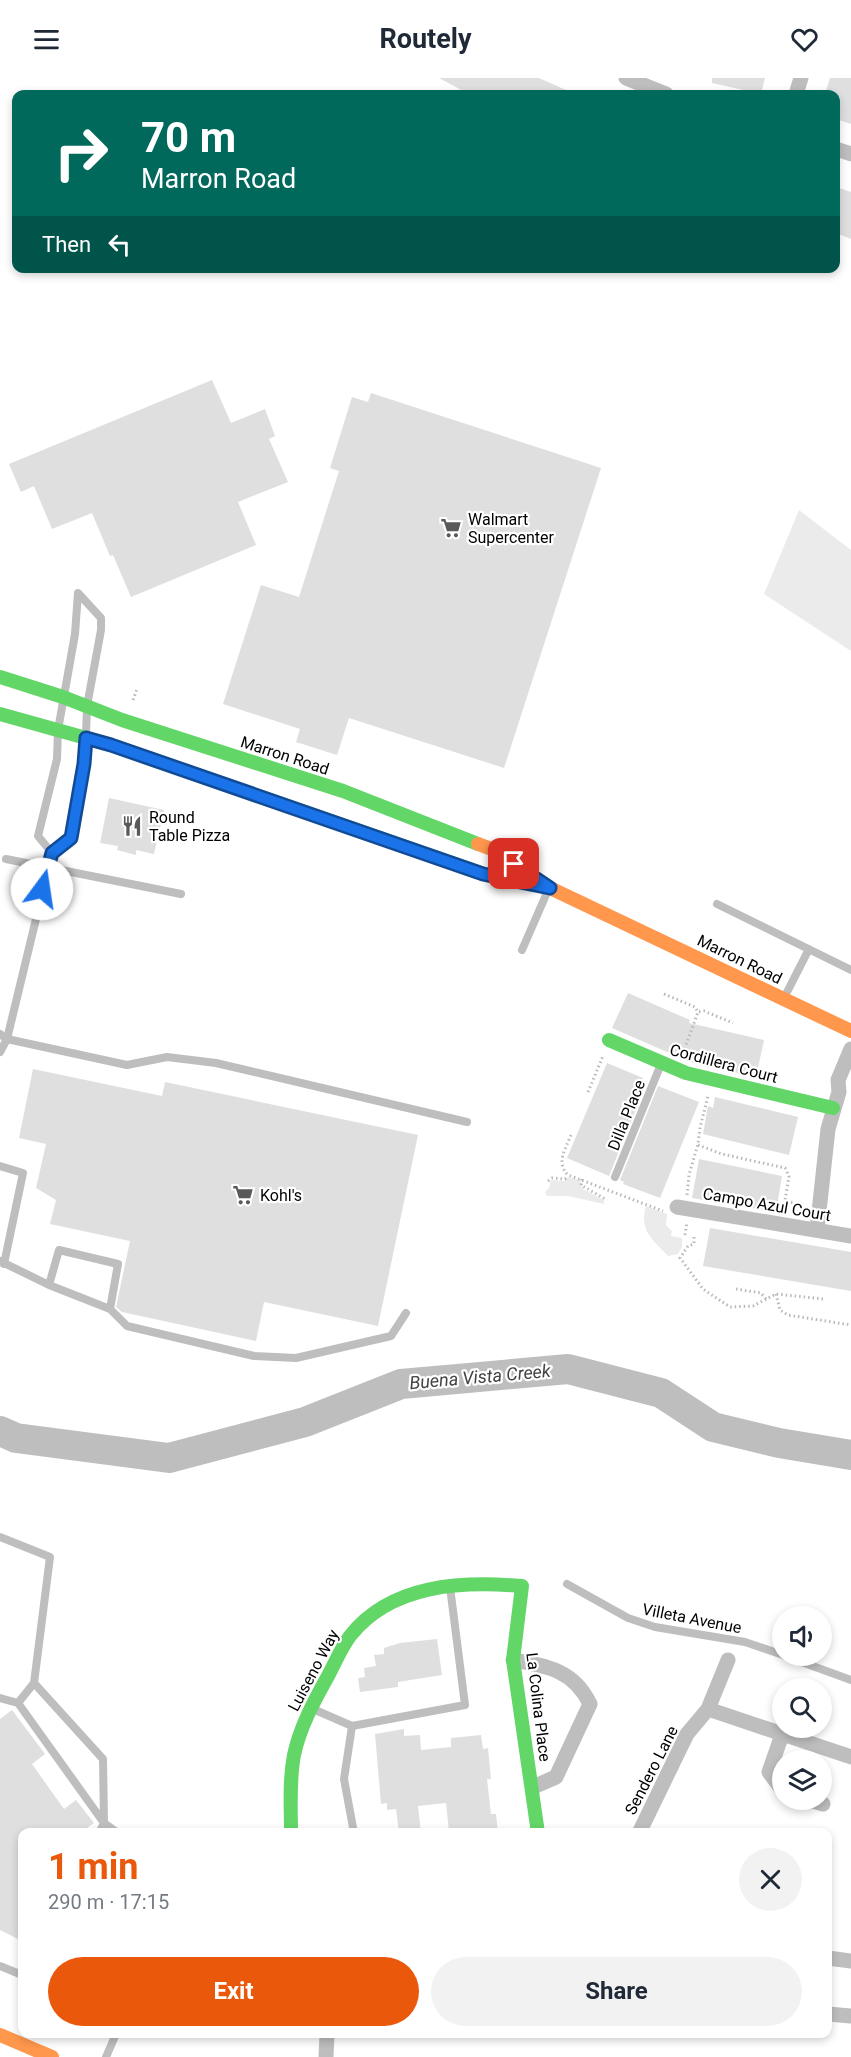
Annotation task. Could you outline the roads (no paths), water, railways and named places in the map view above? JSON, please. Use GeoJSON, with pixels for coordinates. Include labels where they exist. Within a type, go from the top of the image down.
{"type":"FeatureCollection","features":[{"type":"Feature","properties":{"kind":"street"},"geometry":{"type":"LineString","coordinates":[[626,78],[656,90]]}},
{"type":"Feature","properties":{"kind":"street","name":"Marron Road"},"geometry":{"type":"LineString","coordinates":[[0,677],[63,697],[122,720],[343,791],[497,851],[550,888],[851,1031]]}},
{"type":"Feature","properties":{"kind":"street","name":"Marron Road"},"geometry":{"type":"LineString","coordinates":[[0,714],[111,745],[282,802],[483,874],[550,888]]}},
{"type":"Feature","properties":{"kind":"street","name":"Cordillera Court"},"geometry":{"type":"LineString","coordinates":[[607,1045],[681,1071],[833,1108]]}},
{"type":"Feature","properties":{"kind":"street"},"geometry":{"type":"LineString","coordinates":[[817,1230],[828,1129],[833,1108],[845,1088],[838,1080],[851,1049]]}},
{"type":"Feature","properties":{"kind":"street","name":"Campo Azul Court"},"geometry":{"type":"LineString","coordinates":[[682,1203],[851,1236]]}},
{"type":"Feature","properties":{"kind":"street","name":"Luiseno Way"},"geometry":{"type":"LineString","coordinates":[[291,1828],[291,1779],[296,1746],[311,1708],[350,1635],[375,1611],[414,1592],[449,1584],[493,1582],[522,1586]]}},
{"type":"Feature","properties":{"kind":"street","name":"La Colina Place"},"geometry":{"type":"LineString","coordinates":[[522,1586],[513,1660],[537,1828]]}},
{"type":"Feature","properties":{"kind":"street"},"geometry":{"type":"LineString","coordinates":[[513,1660],[559,1671],[583,1688],[590,1704],[556,1777],[533,1787]]}},
{"type":"Feature","properties":{"kind":"street","name":"Sendero Lane"},"geometry":{"type":"LineString","coordinates":[[641,1828],[687,1734],[708,1709],[728,1660]]}},
{"type":"Feature","properties":{"kind":"street"},"geometry":{"type":"LineString","coordinates":[[708,1709],[772,1729]]}},
{"type":"Feature","properties":{"kind":"street"},"geometry":{"type":"LineString","coordinates":[[799,1738],[851,1757]]}},
{"type":"Feature","properties":{"kind":"street"},"geometry":{"type":"LineString","coordinates":[[832,1959],[851,1961]]}},
{"type":"Feature","properties":{"kind":"street"},"geometry":{"type":"LineString","coordinates":[[832,2014],[851,2016]]}},
{"type":"Feature","properties":{"kind":"street"},"geometry":{"type":"LineString","coordinates":[[0,2035],[52,2057]]}},
{"type":"Feature","properties":{"kind":"street"},"geometry":{"type":"LineString","coordinates":[[326,2057],[327,2038]]}},
{"type":"Feature","properties":{"kind":"lane"},"geometry":{"type":"LineString","coordinates":[[0,1052],[47,867],[52,853],[71,838],[84,764],[87,706],[96,666],[101,618],[78,592],[75,634],[58,730],[57,759],[38,836],[52,853]]}},
{"type":"Feature","properties":{"kind":"lane"},"geometry":{"type":"LineString","coordinates":[[6,859],[180,894]]}},
{"type":"Feature","properties":{"kind":"lane"},"geometry":{"type":"LineString","coordinates":[[522,950],[550,888]]}},
{"type":"Feature","properties":{"kind":"lane"},"geometry":{"type":"LineString","coordinates":[[717,904],[851,970]]}},
{"type":"Feature","properties":{"kind":"lane"},"geometry":{"type":"LineString","coordinates":[[784,998],[809,949]]}},
{"type":"Feature","properties":{"kind":"lane"},"geometry":{"type":"LineString","coordinates":[[4,1036],[127,1065],[167,1057],[216,1063],[467,1122]]}},
{"type":"Feature","properties":{"kind":"lane","name":"Dilla Place"},"geometry":{"type":"LineString","coordinates":[[615,1177],[661,1063]]}},
{"type":"Feature","properties":{"kind":"lane"},"geometry":{"type":"LineString","coordinates":[[0,1166],[23,1173],[2,1262],[48,1285],[110,1309],[128,1326],[254,1356],[296,1358],[391,1336],[406,1313]]}},
{"type":"Feature","properties":{"kind":"lane"},"geometry":{"type":"LineString","coordinates":[[48,1285],[59,1250],[118,1264],[110,1309]]}},
{"type":"Feature","properties":{"kind":"lane"},"geometry":{"type":"LineString","coordinates":[[0,1537],[50,1557],[34,1683],[18,1703]]}},
{"type":"Feature","properties":{"kind":"lane"},"geometry":{"type":"LineString","coordinates":[[311,1708],[352,1726],[465,1705],[449,1584]]}},
{"type":"Feature","properties":{"kind":"lane","name":"Villeta Avenue"},"geometry":{"type":"LineString","coordinates":[[567,1584],[628,1618],[655,1627],[745,1642],[772,1652]]}},
{"type":"Feature","properties":{"kind":"lane","name":"Villeta Avenue"},"geometry":{"type":"LineString","coordinates":[[812,1666],[851,1680]]}},
{"type":"Feature","properties":{"kind":"lane"},"geometry":{"type":"LineString","coordinates":[[34,1683],[103,1759],[104,1823],[102,1828]]}},
{"type":"Feature","properties":{"kind":"lane"},"geometry":{"type":"LineString","coordinates":[[0,1698],[18,1703],[104,1823],[111,1828]]}},
{"type":"Feature","properties":{"kind":"lane"},"geometry":{"type":"LineString","coordinates":[[352,1726],[344,1779],[353,1828]]}},
{"type":"Feature","properties":{"kind":"lane"},"geometry":{"type":"LineString","coordinates":[[0,1966],[18,1973]]}},
{"type":"Feature","properties":{"kind":"lane"},"geometry":{"type":"LineString","coordinates":[[106,2057],[114,2038]]}},
{"type":"Feature","properties":{"kind":"waterway","name":"Buena Vista Creek"},"geometry":{"type":"LineString","coordinates":[[0,1431],[16,1438],[169,1458],[305,1422],[401,1384],[568,1369],[661,1393],[713,1427],[779,1443],[851,1455]]}},
{"type":"Feature","properties":{"kind":"place","name":"Walmart Supercenter"},"geometry":{"type":"Point","coordinates":[451,528]}},
{"type":"Feature","properties":{"kind":"place","name":"Round Table Pizza"},"geometry":{"type":"Point","coordinates":[132,826]}},
{"type":"Feature","properties":{"kind":"place","name":"Kohl's"},"geometry":{"type":"Point","coordinates":[243,1195]}}]}
